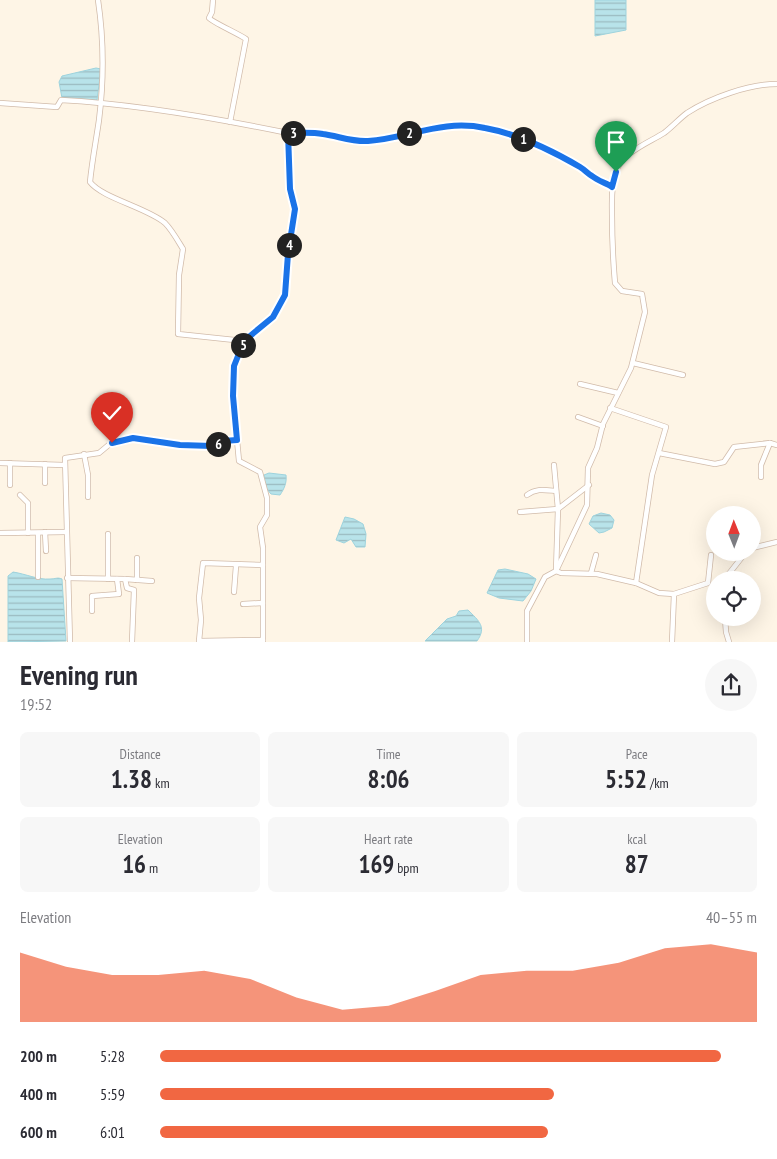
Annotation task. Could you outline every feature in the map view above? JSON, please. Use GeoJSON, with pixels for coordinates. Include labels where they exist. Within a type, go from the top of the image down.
{"type":"FeatureCollection","features":[{"type":"Feature","properties":{"kind":"street"},"geometry":{"type":"LineString","coordinates":[[98,0],[103,57],[100,102],[90,182],[94,188],[166,223],[183,249],[179,275],[178,334],[244,341]]}},
{"type":"Feature","properties":{"kind":"street"},"geometry":{"type":"LineString","coordinates":[[213,0],[212,12],[209,18],[246,39],[230,122]]}},
{"type":"Feature","properties":{"kind":"street"},"geometry":{"type":"LineString","coordinates":[[527,642],[527,611],[545,577],[556,571],[587,505],[588,468],[597,448],[610,408],[633,363],[645,312],[642,294],[622,291],[615,283],[612,187],[616,172],[622,160],[704,103],[720,96],[777,84]]}},
{"type":"Feature","properties":{"kind":"street"},"geometry":{"type":"LineString","coordinates":[[0,103],[57,107],[61,100],[100,102],[288,133],[322,134],[346,140],[367,141],[399,136],[428,128],[458,124],[512,135],[554,152],[612,187]]}},
{"type":"Feature","properties":{"kind":"street"},"geometry":{"type":"LineString","coordinates":[[263,565],[203,563],[199,598],[201,620],[198,641],[264,641],[263,565],[260,527],[267,515],[267,498],[260,472],[239,461],[233,396],[234,366],[244,341],[273,317],[285,295],[288,254],[295,209],[290,189],[288,133]]}},
{"type":"Feature","properties":{"kind":"street"},"geometry":{"type":"LineString","coordinates":[[633,363],[683,375]]}},
{"type":"Feature","properties":{"kind":"street"},"geometry":{"type":"LineString","coordinates":[[580,384],[618,393]]}},
{"type":"Feature","properties":{"kind":"street"},"geometry":{"type":"LineString","coordinates":[[610,408],[666,427],[652,475],[636,584]]}},
{"type":"Feature","properties":{"kind":"street"},"geometry":{"type":"LineString","coordinates":[[578,417],[603,426]]}},
{"type":"Feature","properties":{"kind":"street"},"geometry":{"type":"LineString","coordinates":[[70,642],[65,458],[99,453],[112,443],[133,438],[180,445],[212,446],[223,441],[237,440]]}},
{"type":"Feature","properties":{"kind":"street"},"geometry":{"type":"LineString","coordinates":[[658,453],[715,464],[724,462],[734,447],[770,443],[777,445]]}},
{"type":"Feature","properties":{"kind":"street"},"geometry":{"type":"LineString","coordinates":[[761,477],[761,465],[770,443]]}},
{"type":"Feature","properties":{"kind":"street"},"geometry":{"type":"LineString","coordinates":[[84,454],[88,475],[88,497]]}},
{"type":"Feature","properties":{"kind":"street"},"geometry":{"type":"LineString","coordinates":[[0,463],[64,465]]}},
{"type":"Feature","properties":{"kind":"street"},"geometry":{"type":"LineString","coordinates":[[10,463],[10,485]]}},
{"type":"Feature","properties":{"kind":"street"},"geometry":{"type":"LineString","coordinates":[[45,464],[45,483]]}},
{"type":"Feature","properties":{"kind":"street"},"geometry":{"type":"LineString","coordinates":[[554,466],[558,509],[556,571]]}},
{"type":"Feature","properties":{"kind":"street"},"geometry":{"type":"LineString","coordinates":[[520,512],[558,509],[589,485]]}},
{"type":"Feature","properties":{"kind":"street"},"geometry":{"type":"LineString","coordinates":[[527,495],[532,491],[538,490],[556,491]]}},
{"type":"Feature","properties":{"kind":"street"},"geometry":{"type":"LineString","coordinates":[[20,495],[28,503],[28,533]]}},
{"type":"Feature","properties":{"kind":"street"},"geometry":{"type":"LineString","coordinates":[[45,532],[46,551]]}},
{"type":"Feature","properties":{"kind":"street"},"geometry":{"type":"LineString","coordinates":[[0,533],[66,532]]}},
{"type":"Feature","properties":{"kind":"street"},"geometry":{"type":"LineString","coordinates":[[38,533],[38,577]]}},
{"type":"Feature","properties":{"kind":"street"},"geometry":{"type":"LineString","coordinates":[[108,534],[108,579]]}},
{"type":"Feature","properties":{"kind":"street"},"geometry":{"type":"LineString","coordinates":[[761,544],[777,542]]}},
{"type":"Feature","properties":{"kind":"street"},"geometry":{"type":"LineString","coordinates":[[591,574],[596,555]]}},
{"type":"Feature","properties":{"kind":"street"},"geometry":{"type":"LineString","coordinates":[[137,558],[137,580]]}},
{"type":"Feature","properties":{"kind":"street"},"geometry":{"type":"LineString","coordinates":[[731,571],[739,561]]}},
{"type":"Feature","properties":{"kind":"street"},"geometry":{"type":"LineString","coordinates":[[234,592],[236,566]]}},
{"type":"Feature","properties":{"kind":"street"},"geometry":{"type":"LineString","coordinates":[[556,571],[614,577],[659,593],[674,594],[706,584]]}},
{"type":"Feature","properties":{"kind":"street"},"geometry":{"type":"LineString","coordinates":[[67,578],[152,581]]}},
{"type":"Feature","properties":{"kind":"street"},"geometry":{"type":"LineString","coordinates":[[92,611],[92,596],[119,594],[117,579]]}},
{"type":"Feature","properties":{"kind":"street"},"geometry":{"type":"LineString","coordinates":[[125,579],[127,588],[134,590],[132,642]]}},
{"type":"Feature","properties":{"kind":"street"},"geometry":{"type":"LineString","coordinates":[[672,642],[674,594]]}},
{"type":"Feature","properties":{"kind":"street"},"geometry":{"type":"LineString","coordinates":[[243,604],[263,603]]}},
{"type":"Feature","properties":{"kind":"street"},"geometry":{"type":"LineString","coordinates":[[726,626],[729,642]]}},
{"type":"Feature","properties":{"kind":"water"},"geometry":{"type":"Polygon","coordinates":[[[595,0],[626,0],[626,30],[595,36],[595,0]]]}},
{"type":"Feature","properties":{"kind":"water"},"geometry":{"type":"Polygon","coordinates":[[[96,68],[101,69],[97,100],[62,98],[59,82],[62,76],[96,68]]]}},
{"type":"Feature","properties":{"kind":"water"},"geometry":{"type":"Polygon","coordinates":[[[269,473],[286,475],[285,486],[280,495],[271,494],[265,487],[264,475],[269,473]]]}},
{"type":"Feature","properties":{"kind":"water"},"geometry":{"type":"Polygon","coordinates":[[[601,513],[610,515],[614,520],[612,528],[599,533],[589,524],[593,516],[601,513]]]}},
{"type":"Feature","properties":{"kind":"water"},"geometry":{"type":"Polygon","coordinates":[[[345,517],[363,524],[366,534],[365,547],[356,547],[351,539],[344,543],[336,540],[345,517]]]}},
{"type":"Feature","properties":{"kind":"water"},"geometry":{"type":"Polygon","coordinates":[[[505,569],[528,574],[536,579],[531,591],[523,601],[499,598],[487,593],[498,570],[505,569]]]}},
{"type":"Feature","properties":{"kind":"water"},"geometry":{"type":"Polygon","coordinates":[[[13,572],[41,579],[62,579],[66,641],[8,642],[8,576],[13,572]]]}},
{"type":"Feature","properties":{"kind":"water"},"geometry":{"type":"Polygon","coordinates":[[[468,610],[480,624],[481,632],[477,641],[425,641],[447,619],[456,616],[459,611],[468,610]]]}},
{"type":"Feature","properties":{"kind":"route"},"geometry":{"type":"LineString","coordinates":[[112,443],[133,438],[180,445],[212,446],[223,441],[237,440],[233,396],[234,366],[244,341],[273,317],[285,295],[288,254],[295,209],[290,189],[288,133],[322,134],[346,140],[367,141],[399,136],[428,128],[458,124],[512,135],[554,152],[612,187],[616,172]]}}]}
